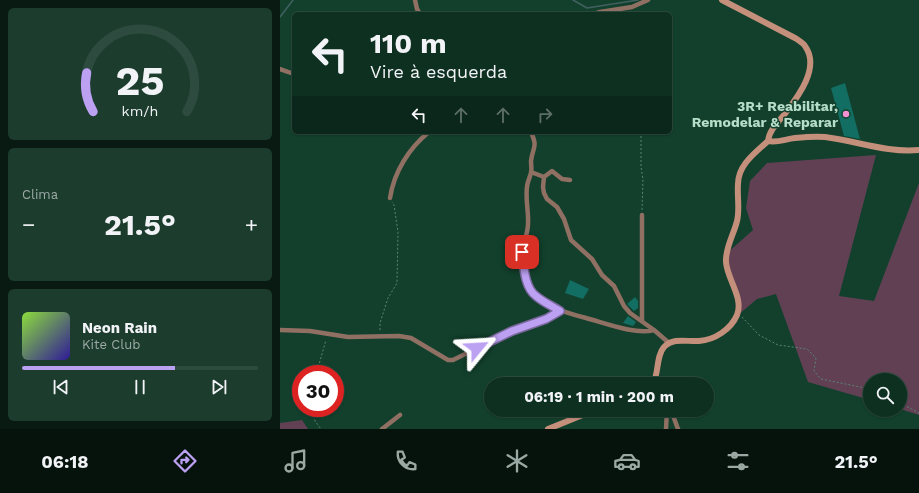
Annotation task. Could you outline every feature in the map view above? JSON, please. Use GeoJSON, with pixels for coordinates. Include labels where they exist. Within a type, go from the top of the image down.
{"type":"FeatureCollection","features":[{"type":"Feature","properties":{"kind":"street"},"geometry":{"type":"LineString","coordinates":[[415,0],[419,12]]}},
{"type":"Feature","properties":{"kind":"street"},"geometry":{"type":"LineString","coordinates":[[600,12],[632,7],[648,0]]}},
{"type":"Feature","properties":{"kind":"street"},"geometry":{"type":"LineString","coordinates":[[655,377],[660,354],[668,343],[675,340],[699,341],[720,335],[732,324],[738,313],[738,300],[728,272],[726,254],[737,221],[738,183],[740,173],[748,158],[768,141],[771,131],[798,96],[805,84],[809,72],[809,54],[804,45],[795,38],[722,0]]}},
{"type":"Feature","properties":{"kind":"street"},"geometry":{"type":"LineString","coordinates":[[280,69],[292,73]]}},
{"type":"Feature","properties":{"kind":"street"},"geometry":{"type":"LineString","coordinates":[[390,198],[392,186],[410,151],[427,134]]}},
{"type":"Feature","properties":{"kind":"street"},"geometry":{"type":"LineString","coordinates":[[532,134],[535,141],[535,147],[531,161],[531,172],[527,190],[527,234],[522,252],[525,274],[530,290],[536,296],[560,311],[609,325],[646,332],[654,330]]}},
{"type":"Feature","properties":{"kind":"street"},"geometry":{"type":"LineString","coordinates":[[768,141],[776,143],[800,138],[825,137],[894,150],[919,150]]}},
{"type":"Feature","properties":{"kind":"street"},"geometry":{"type":"LineString","coordinates":[[531,172],[544,177]]}},
{"type":"Feature","properties":{"kind":"street"},"geometry":{"type":"LineString","coordinates":[[544,177],[552,172],[562,179],[570,180]]}},
{"type":"Feature","properties":{"kind":"street"},"geometry":{"type":"LineString","coordinates":[[544,177],[544,193],[547,199],[557,207],[564,219],[571,240],[592,259],[602,275],[614,286],[624,306],[630,313],[654,330],[668,343]]}},
{"type":"Feature","properties":{"kind":"street"},"geometry":{"type":"LineString","coordinates":[[642,214],[642,321]]}},
{"type":"Feature","properties":{"kind":"street"},"geometry":{"type":"LineString","coordinates":[[280,330],[310,330],[348,337],[399,336],[411,338],[448,360],[453,360],[512,331],[546,319],[560,311]]}},
{"type":"Feature","properties":{"kind":"street"},"geometry":{"type":"LineString","coordinates":[[382,429],[400,415]]}},
{"type":"Feature","properties":{"kind":"street"},"geometry":{"type":"LineString","coordinates":[[548,429],[578,417]]}},
{"type":"Feature","properties":{"kind":"street"},"geometry":{"type":"LineString","coordinates":[[666,429],[667,417]]}},
{"type":"Feature","properties":{"kind":"street"},"geometry":{"type":"LineString","coordinates":[[674,417],[678,429]]}},
{"type":"Feature","properties":{"kind":"path"},"geometry":{"type":"LineString","coordinates":[[641,134],[641,167],[643,178],[642,214]]}},
{"type":"Feature","properties":{"kind":"path"},"geometry":{"type":"LineString","coordinates":[[380,336],[380,323],[388,298],[397,283],[398,232],[394,205],[390,198]]}},
{"type":"Feature","properties":{"kind":"path"},"geometry":{"type":"LineString","coordinates":[[738,313],[759,335],[778,345],[790,348],[808,349],[816,358],[814,371],[820,379],[863,388]]}},
{"type":"Feature","properties":{"kind":"path"},"geometry":{"type":"LineString","coordinates":[[319,365],[328,334]]}},
{"type":"Feature","properties":{"kind":"path"},"geometry":{"type":"LineString","coordinates":[[907,407],[919,413]]}},
{"type":"Feature","properties":{"kind":"path"},"geometry":{"type":"LineString","coordinates":[[314,417],[321,429]]}},
{"type":"Feature","properties":{"kind":"shaded area"},"geometry":{"type":"Polygon","coordinates":[[[876,155],[839,296],[874,301],[919,183],[919,415],[907,411],[907,373],[863,373],[863,398],[808,382],[776,294],[757,299],[737,316],[738,313],[726,254],[753,230],[746,208],[750,181],[767,163],[876,155]]]}},
{"type":"Feature","properties":{"kind":"shaded area"},"geometry":{"type":"Polygon","coordinates":[[[302,420],[308,429],[280,429],[280,423],[302,420]]]}},
{"type":"Feature","properties":{"kind":"building","name":"3R+ Reabilitar, Remodelar & Reparar"},"geometry":{"type":"Polygon","coordinates":[[[845,83],[860,139],[844,136],[831,88],[845,83]]]}},
{"type":"Feature","properties":{"kind":"building"},"geometry":{"type":"Polygon","coordinates":[[[570,280],[589,289],[583,299],[565,293],[570,280]]]}},
{"type":"Feature","properties":{"kind":"building"},"geometry":{"type":"Polygon","coordinates":[[[635,297],[638,301],[638,308],[634,311],[627,304],[635,297]]]}},
{"type":"Feature","properties":{"kind":"building"},"geometry":{"type":"Polygon","coordinates":[[[628,316],[636,322],[633,326],[623,323],[628,316]]]}},
{"type":"Feature","properties":{"kind":"waterway"},"geometry":{"type":"LineString","coordinates":[[280,17],[293,0]]}},
{"type":"Feature","properties":{"kind":"waterway"},"geometry":{"type":"LineString","coordinates":[[573,0],[587,8],[638,0]]}},
{"type":"Feature","properties":{"kind":"place","name":"3R+ Reabilitar, Remodelar & Reparar"},"geometry":{"type":"Point","coordinates":[846,114]}},
{"type":"Feature","properties":{"kind":"route"},"geometry":{"type":"LineString","coordinates":[[477,348],[512,331],[546,319],[560,311],[536,296],[530,290],[525,274],[522,252]]}}]}
